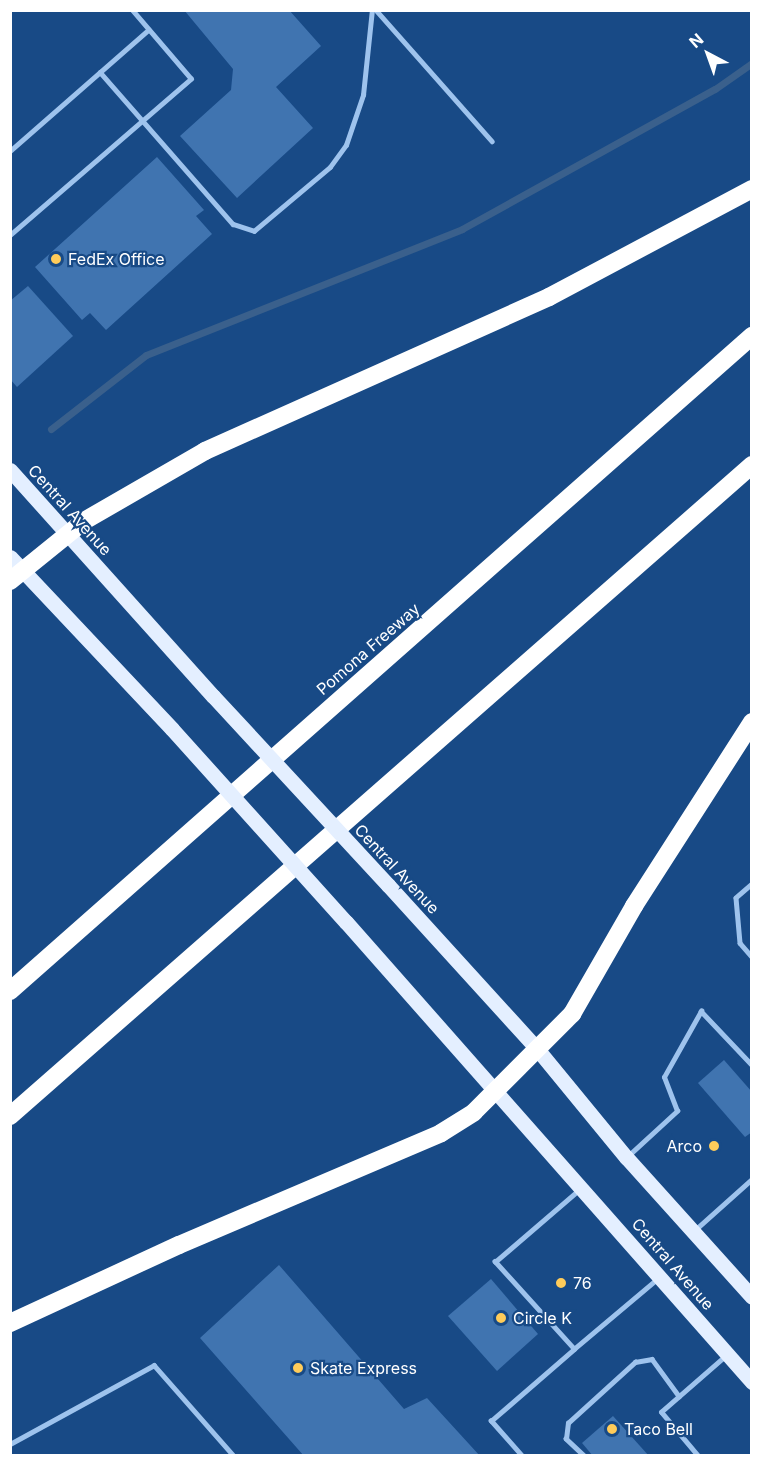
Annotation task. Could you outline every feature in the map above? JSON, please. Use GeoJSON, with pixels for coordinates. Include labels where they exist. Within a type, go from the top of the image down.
{"type":"FeatureCollection","features":[{"type":"Feature","properties":{"kind":"highway"},"geometry":{"type":"LineString","coordinates":[[17,577],[66,535],[205,451],[549,297],[752,189]]}},
{"type":"Feature","properties":{"kind":"highway","name":"Pomona Freeway"},"geometry":{"type":"LineString","coordinates":[[10,991],[752,336]]}},
{"type":"Feature","properties":{"kind":"highway"},"geometry":{"type":"LineString","coordinates":[[10,1116],[752,465]]}},
{"type":"Feature","properties":{"kind":"highway"},"geometry":{"type":"LineString","coordinates":[[10,1323],[210,1231],[441,1133],[494,1093],[572,1014],[634,906],[752,722]]}},
{"type":"Feature","properties":{"kind":"main road","name":"Central Avenue"},"geometry":{"type":"LineString","coordinates":[[10,470],[66,535],[538,1050],[626,1157],[752,1297]]}},
{"type":"Feature","properties":{"kind":"main road","name":"Central Avenue"},"geometry":{"type":"LineString","coordinates":[[10,557],[17,577],[172,729],[346,922],[494,1093],[582,1187],[726,1355],[752,1382]]}},
{"type":"Feature","properties":{"kind":"lane"},"geometry":{"type":"LineString","coordinates":[[10,235],[191,79],[132,10]]}},
{"type":"Feature","properties":{"kind":"lane"},"geometry":{"type":"LineString","coordinates":[[100,72],[233,224],[254,231],[330,167],[346,145],[363,95],[374,10]]}},
{"type":"Feature","properties":{"kind":"lane"},"geometry":{"type":"LineString","coordinates":[[374,10],[492,141]]}},
{"type":"Feature","properties":{"kind":"lane"},"geometry":{"type":"LineString","coordinates":[[10,151],[148,30]]}},
{"type":"Feature","properties":{"kind":"lane"},"geometry":{"type":"LineString","coordinates":[[752,884],[736,898],[740,943],[752,957]]}},
{"type":"Feature","properties":{"kind":"lane"},"geometry":{"type":"LineString","coordinates":[[626,1157],[677,1111],[664,1077],[701,1011],[752,1065]]}},
{"type":"Feature","properties":{"kind":"lane"},"geometry":{"type":"LineString","coordinates":[[693,1232],[752,1179]]}},
{"type":"Feature","properties":{"kind":"lane"},"geometry":{"type":"LineString","coordinates":[[574,1348],[495,1262],[582,1187]]}},
{"type":"Feature","properties":{"kind":"lane"},"geometry":{"type":"LineString","coordinates":[[522,1455],[491,1421],[660,1276]]}},
{"type":"Feature","properties":{"kind":"lane"},"geometry":{"type":"LineString","coordinates":[[698,1455],[661,1412],[726,1355]]}},
{"type":"Feature","properties":{"kind":"lane"},"geometry":{"type":"LineString","coordinates":[[584,1455],[566,1439],[568,1423],[635,1362],[652,1359],[679,1396]]}},
{"type":"Feature","properties":{"kind":"lane"},"geometry":{"type":"LineString","coordinates":[[10,1444],[154,1365],[234,1455]]}},
{"type":"Feature","properties":{"kind":"building"},"geometry":{"type":"Polygon","coordinates":[[[184,10],[289,10],[321,46],[276,87],[313,128],[237,198],[180,136],[231,90],[233,69],[184,10]]]}},
{"type":"Feature","properties":{"kind":"building"},"geometry":{"type":"Polygon","coordinates":[[[157,157],[204,210],[196,216],[212,234],[106,330],[90,313],[82,320],[35,267],[157,157]]]}},
{"type":"Feature","properties":{"kind":"building"},"geometry":{"type":"Polygon","coordinates":[[[28,286],[73,336],[17,387],[10,379],[10,301],[28,286]]]}},
{"type":"Feature","properties":{"kind":"building"},"geometry":{"type":"Polygon","coordinates":[[[724,1060],[752,1092],[752,1132],[745,1137],[698,1083],[724,1060]]]}},
{"type":"Feature","properties":{"kind":"building","name":"Skate Express"},"geometry":{"type":"Polygon","coordinates":[[[279,1265],[404,1409],[427,1398],[480,1456],[304,1456],[200,1338],[279,1265]]]}},
{"type":"Feature","properties":{"kind":"building","name":"Circle K"},"geometry":{"type":"Polygon","coordinates":[[[491,1279],[538,1334],[497,1371],[448,1316],[491,1279]]]}},
{"type":"Feature","properties":{"kind":"building","name":"Taco Bell"},"geometry":{"type":"Polygon","coordinates":[[[613,1416],[649,1456],[593,1456],[582,1443],[613,1416]]]}},
{"type":"Feature","properties":{"kind":"waterway"},"geometry":{"type":"LineString","coordinates":[[51,429],[146,355],[462,229],[715,89],[752,63]]}},
{"type":"Feature","properties":{"kind":"place","name":"FedEx Office"},"geometry":{"type":"Point","coordinates":[56,259]}},
{"type":"Feature","properties":{"kind":"place","name":"Arco"},"geometry":{"type":"Point","coordinates":[714,1146]}},
{"type":"Feature","properties":{"kind":"place","name":"76"},"geometry":{"type":"Point","coordinates":[561,1283]}},
{"type":"Feature","properties":{"kind":"place","name":"Circle K"},"geometry":{"type":"Point","coordinates":[501,1318]}},
{"type":"Feature","properties":{"kind":"place","name":"Skate Express"},"geometry":{"type":"Point","coordinates":[298,1368]}},
{"type":"Feature","properties":{"kind":"place","name":"Taco Bell"},"geometry":{"type":"Point","coordinates":[612,1429]}}]}
